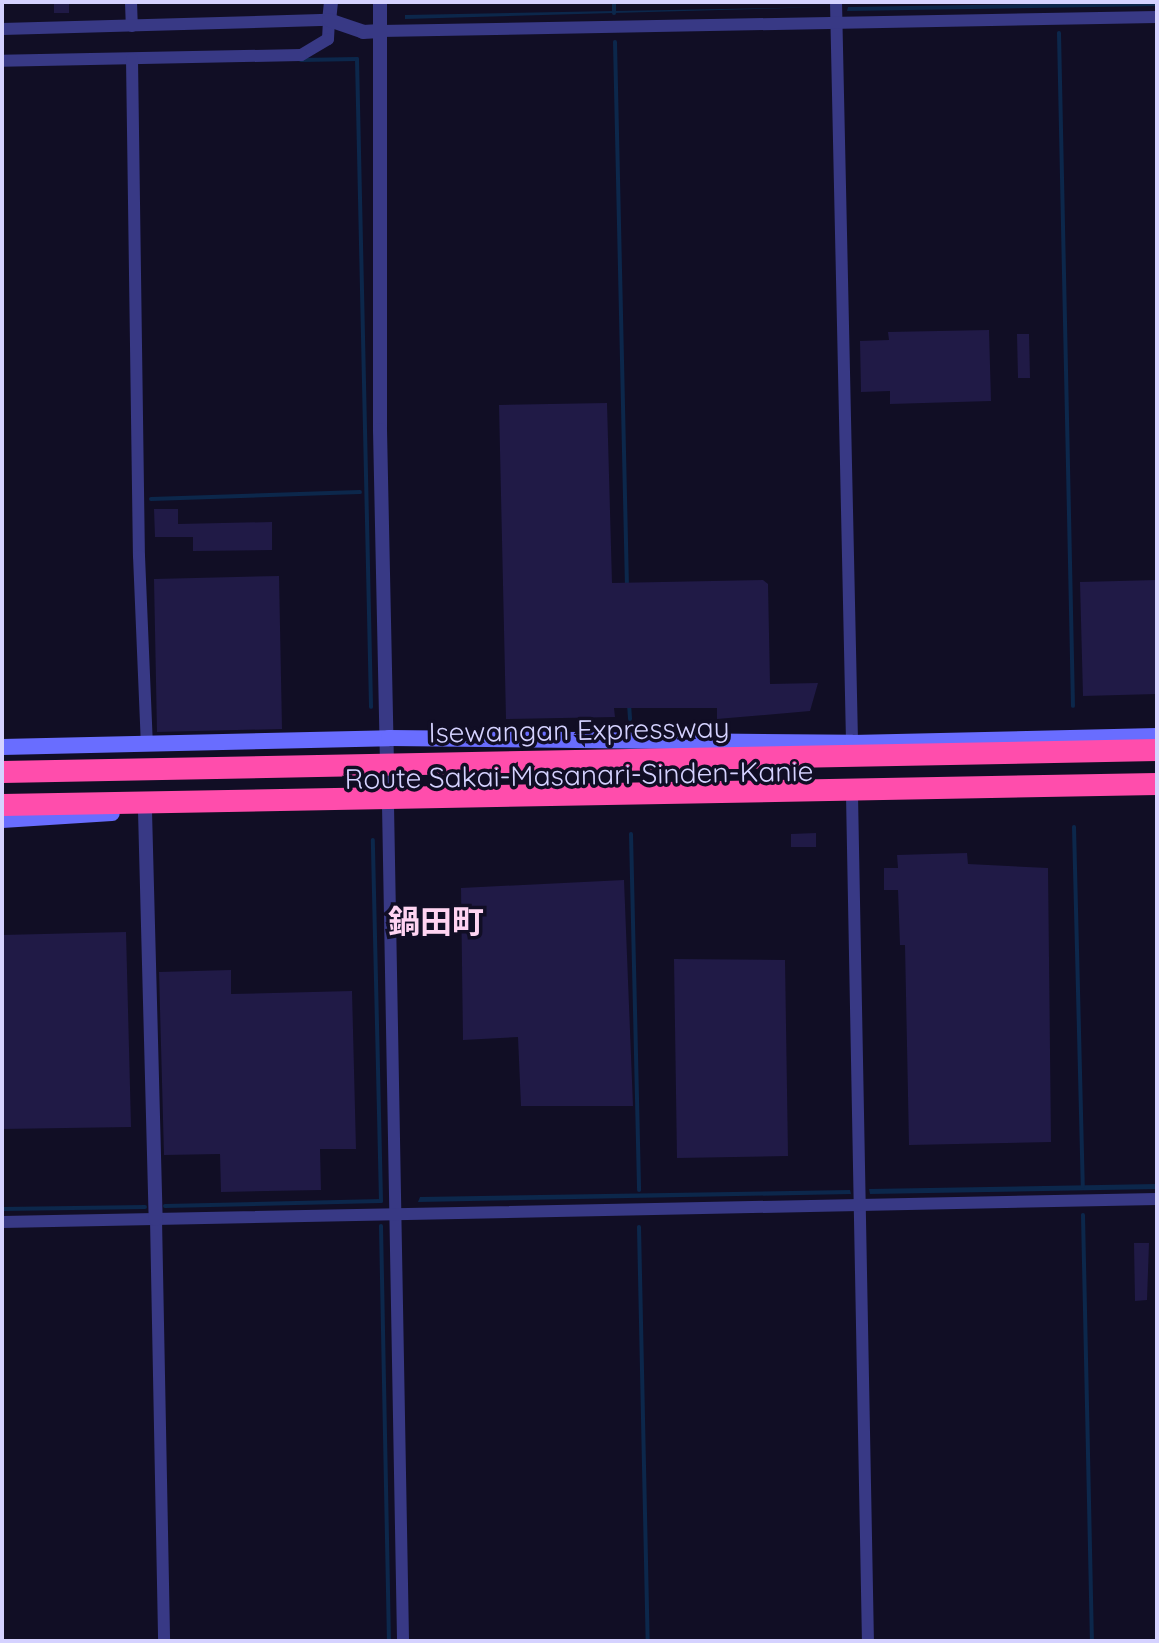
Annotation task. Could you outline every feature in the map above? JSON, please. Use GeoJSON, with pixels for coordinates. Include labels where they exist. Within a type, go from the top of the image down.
{"type":"FeatureCollection","features":[{"type":"Feature","properties":{"kind":"highway","name":"Isewangan Expressway"},"geometry":{"type":"LineString","coordinates":[[2,772],[1157,750]]}},
{"type":"Feature","properties":{"kind":"highway"},"geometry":{"type":"LineString","coordinates":[[2,805],[1157,784]]}},
{"type":"Feature","properties":{"kind":"main road","name":"Route Sakai-Masanari-Sinden-Kanie"},"geometry":{"type":"LineString","coordinates":[[2,747],[389,738],[852,743],[1157,736]]}},
{"type":"Feature","properties":{"kind":"main road","name":"Route Sakai-Masanari-Sinden-Kanie"},"geometry":{"type":"LineString","coordinates":[[2,820],[145,811],[388,805],[852,795],[1157,795]]}},
{"type":"Feature","properties":{"kind":"street"},"geometry":{"type":"LineString","coordinates":[[131,2],[132,26]]}},
{"type":"Feature","properties":{"kind":"street"},"geometry":{"type":"LineString","coordinates":[[2,61],[301,55],[328,39],[331,2]]}},
{"type":"Feature","properties":{"kind":"street"},"geometry":{"type":"LineString","coordinates":[[380,2],[380,430],[389,738],[403,1641]]}},
{"type":"Feature","properties":{"kind":"street"},"geometry":{"type":"LineString","coordinates":[[836,2],[852,743]]}},
{"type":"Feature","properties":{"kind":"street"},"geometry":{"type":"LineString","coordinates":[[2,29],[329,20],[363,32],[1157,17]]}},
{"type":"Feature","properties":{"kind":"street"},"geometry":{"type":"LineString","coordinates":[[132,59],[139,540],[147,743]]}},
{"type":"Feature","properties":{"kind":"street"},"geometry":{"type":"LineString","coordinates":[[852,795],[868,1641]]}},
{"type":"Feature","properties":{"kind":"street"},"geometry":{"type":"LineString","coordinates":[[145,811],[164,1641]]}},
{"type":"Feature","properties":{"kind":"street"},"geometry":{"type":"LineString","coordinates":[[2,1222],[1157,1199]]}},
{"type":"Feature","properties":{"kind":"water"},"geometry":{"type":"Polygon","coordinates":[[[1157,2],[1157,6],[847,11],[848,7],[1157,2]]]}},
{"type":"Feature","properties":{"kind":"water"},"geometry":{"type":"Polygon","coordinates":[[[827,7],[405,19],[405,15],[827,7]]]}},
{"type":"Feature","properties":{"kind":"water"},"geometry":{"type":"Polygon","coordinates":[[[1157,1184],[1157,1189],[870,1194],[869,1189],[1157,1184]]]}},
{"type":"Feature","properties":{"kind":"water"},"geometry":{"type":"Polygon","coordinates":[[[850,1190],[851,1194],[418,1202],[420,1197],[850,1190]]]}},
{"type":"Feature","properties":{"kind":"building"},"geometry":{"type":"Polygon","coordinates":[[[54,2],[69,2],[69,13],[54,13],[54,2]]]}},
{"type":"Feature","properties":{"kind":"building"},"geometry":{"type":"Polygon","coordinates":[[[989,330],[991,401],[890,404],[890,391],[861,392],[860,341],[889,340],[888,332],[989,330]]]}},
{"type":"Feature","properties":{"kind":"building"},"geometry":{"type":"Polygon","coordinates":[[[1017,334],[1029,334],[1030,378],[1018,378],[1017,334]]]}},
{"type":"Feature","properties":{"kind":"building"},"geometry":{"type":"Polygon","coordinates":[[[607,403],[612,583],[763,580],[768,584],[770,684],[818,683],[810,711],[717,719],[717,708],[614,708],[615,717],[506,719],[499,405],[607,403]]]}},
{"type":"Feature","properties":{"kind":"building"},"geometry":{"type":"Polygon","coordinates":[[[154,509],[178,509],[178,524],[272,522],[272,550],[193,551],[193,537],[155,537],[154,509]]]}},
{"type":"Feature","properties":{"kind":"building"},"geometry":{"type":"Polygon","coordinates":[[[279,576],[282,729],[157,732],[154,579],[279,576]]]}},
{"type":"Feature","properties":{"kind":"building"},"geometry":{"type":"Polygon","coordinates":[[[1157,580],[1157,694],[1083,696],[1080,582],[1157,580]]]}},
{"type":"Feature","properties":{"kind":"building"},"geometry":{"type":"Polygon","coordinates":[[[816,833],[816,847],[791,847],[791,834],[816,833]]]}},
{"type":"Feature","properties":{"kind":"building"},"geometry":{"type":"Polygon","coordinates":[[[967,853],[968,864],[1048,868],[1051,1142],[909,1145],[905,945],[900,945],[898,890],[884,890],[884,868],[898,868],[897,855],[967,853]]]}},
{"type":"Feature","properties":{"kind":"building"},"geometry":{"type":"Polygon","coordinates":[[[624,880],[633,1106],[521,1106],[518,1037],[463,1040],[461,888],[624,880]]]}},
{"type":"Feature","properties":{"kind":"building"},"geometry":{"type":"Polygon","coordinates":[[[126,932],[131,1127],[2,1129],[2,935],[126,932]]]}},
{"type":"Feature","properties":{"kind":"building"},"geometry":{"type":"Polygon","coordinates":[[[674,959],[785,960],[788,1156],[677,1158],[674,959]]]}},
{"type":"Feature","properties":{"kind":"building"},"geometry":{"type":"Polygon","coordinates":[[[231,970],[231,994],[352,991],[356,1149],[320,1149],[321,1190],[221,1192],[220,1154],[164,1155],[159,972],[231,970]]]}},
{"type":"Feature","properties":{"kind":"building"},"geometry":{"type":"Polygon","coordinates":[[[1134,1243],[1149,1243],[1147,1300],[1135,1301],[1134,1243]]]}},
{"type":"Feature","properties":{"kind":"waterway"},"geometry":{"type":"LineString","coordinates":[[614,2],[614,13]]}},
{"type":"Feature","properties":{"kind":"waterway"},"geometry":{"type":"LineString","coordinates":[[1059,33],[1073,706]]}},
{"type":"Feature","properties":{"kind":"waterway"},"geometry":{"type":"LineString","coordinates":[[615,42],[627,587]]}},
{"type":"Feature","properties":{"kind":"waterway"},"geometry":{"type":"LineString","coordinates":[[301,60],[357,59],[371,707]]}},
{"type":"Feature","properties":{"kind":"waterway"},"geometry":{"type":"LineString","coordinates":[[151,499],[360,492]]}},
{"type":"Feature","properties":{"kind":"waterway"},"geometry":{"type":"LineString","coordinates":[[629,704],[630,719]]}},
{"type":"Feature","properties":{"kind":"waterway"},"geometry":{"type":"LineString","coordinates":[[1074,827],[1083,1187]]}},
{"type":"Feature","properties":{"kind":"waterway"},"geometry":{"type":"LineString","coordinates":[[631,834],[639,1190]]}},
{"type":"Feature","properties":{"kind":"waterway"},"geometry":{"type":"LineString","coordinates":[[165,1206],[381,1201],[373,840]]}},
{"type":"Feature","properties":{"kind":"waterway"},"geometry":{"type":"LineString","coordinates":[[2,1209],[145,1207]]}},
{"type":"Feature","properties":{"kind":"waterway"},"geometry":{"type":"LineString","coordinates":[[1083,1215],[1092,1641]]}},
{"type":"Feature","properties":{"kind":"waterway"},"geometry":{"type":"LineString","coordinates":[[381,1226],[389,1641]]}},
{"type":"Feature","properties":{"kind":"waterway"},"geometry":{"type":"LineString","coordinates":[[639,1227],[648,1641]]}},
{"type":"Feature","properties":{"kind":"district","name":"鍋田町"},"geometry":{"type":"Point","coordinates":[436,921]}}]}
